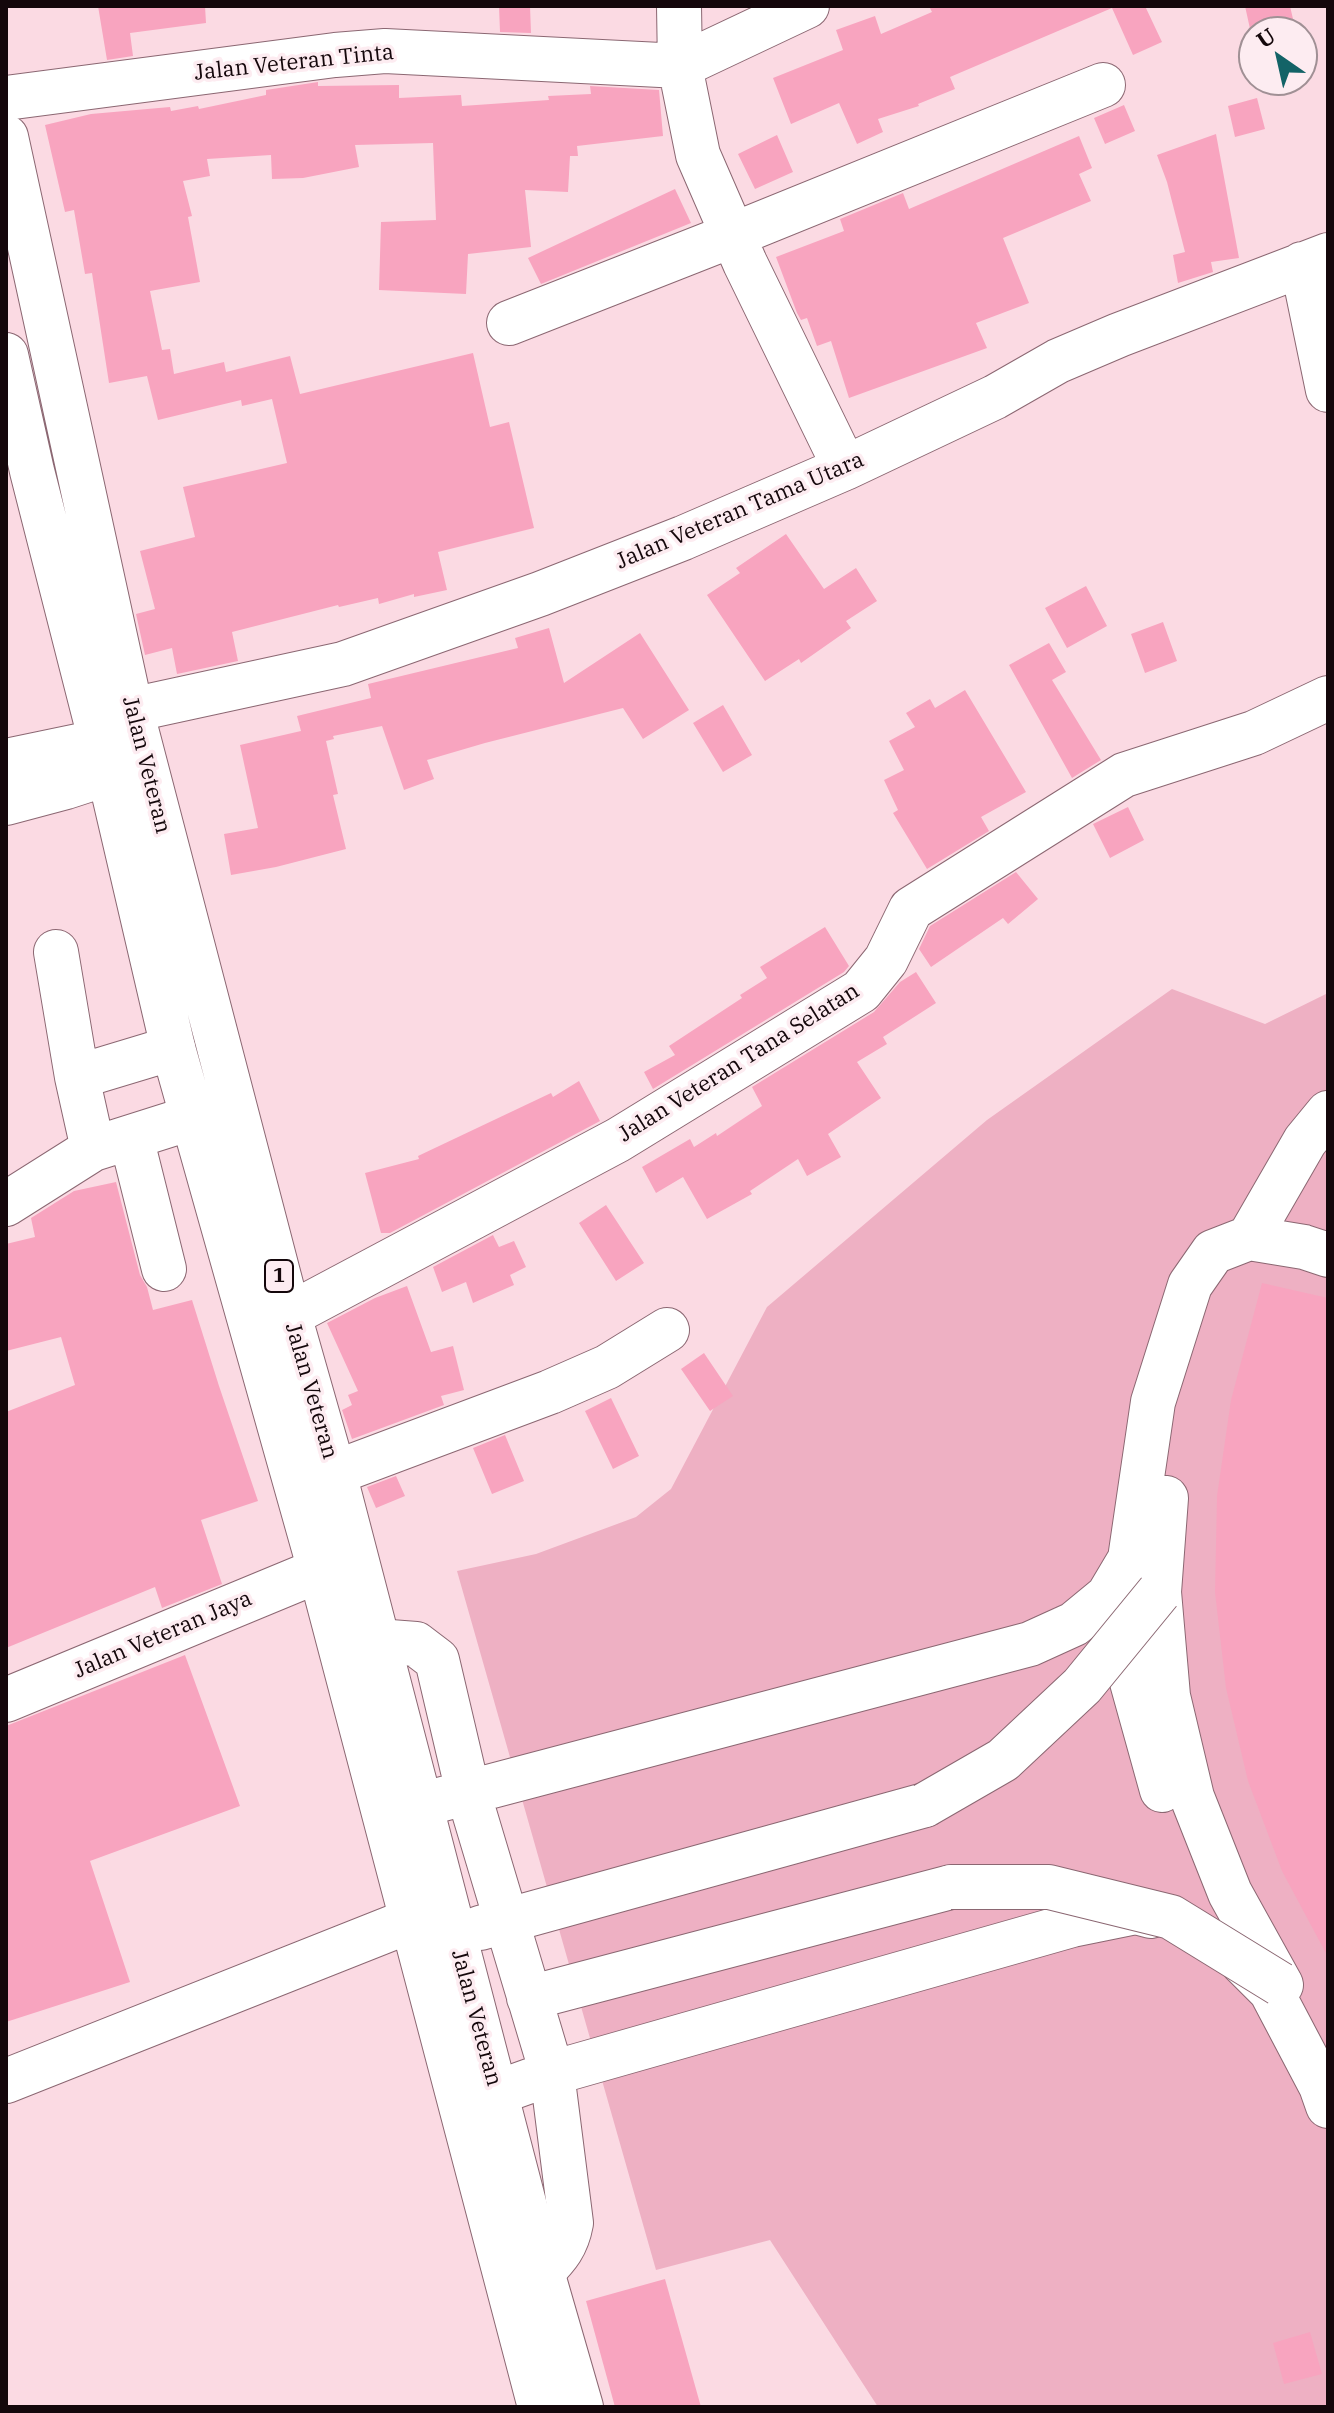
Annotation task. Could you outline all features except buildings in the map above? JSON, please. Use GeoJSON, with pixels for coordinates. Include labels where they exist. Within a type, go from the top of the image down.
{"type":"FeatureCollection","features":[{"type":"Feature","properties":{"kind":"main road"},"geometry":{"type":"LineString","coordinates":[[679,6],[680,66],[698,155],[745,263],[845,468]]}},
{"type":"Feature","properties":{"kind":"main road"},"geometry":{"type":"LineString","coordinates":[[680,66],[807,6]]}},
{"type":"Feature","properties":{"kind":"main road","name":"Jalan Veteran Tinta"},"geometry":{"type":"LineString","coordinates":[[6,98],[385,51],[680,66]]}},
{"type":"Feature","properties":{"kind":"main road"},"geometry":{"type":"LineString","coordinates":[[509,323],[1103,85]]}},
{"type":"Feature","properties":{"kind":"main road","name":"Jalan Veteran"},"geometry":{"type":"LineString","coordinates":[[6,137],[131,710],[420,1805],[428,1934],[496,2093],[581,2407]]}},
{"type":"Feature","properties":{"kind":"main road"},"geometry":{"type":"LineString","coordinates":[[1315,260],[1328,390]]}},
{"type":"Feature","properties":{"kind":"main road","name":"Jalan Veteran Tama Utara"},"geometry":{"type":"LineString","coordinates":[[131,710],[343,664],[540,594],[683,538],[845,468],[995,397],[1058,361],[1315,260]]}},
{"type":"Feature","properties":{"kind":"main road","name":"Jalan Veteran"},"geometry":{"type":"LineString","coordinates":[[6,355],[173,1048],[320,1570],[428,1934],[540,2407]]}},
{"type":"Feature","properties":{"kind":"main road","name":"Jalan Veteran Tana Selatan"},"geometry":{"type":"LineString","coordinates":[[289,1315],[618,1140],[861,991],[886,960],[911,909],[1124,775],[1254,733],[1328,698]]}},
{"type":"Feature","properties":{"kind":"main road"},"geometry":{"type":"LineString","coordinates":[[6,761],[105,757]]}},
{"type":"Feature","properties":{"kind":"main road"},"geometry":{"type":"LineString","coordinates":[[6,803],[66,787],[105,757]]}},
{"type":"Feature","properties":{"kind":"main road"},"geometry":{"type":"LineString","coordinates":[[56,952],[77,1077],[112,1143],[164,1269]]}},
{"type":"Feature","properties":{"kind":"main road"},"geometry":{"type":"LineString","coordinates":[[77,1077],[173,1048]]}},
{"type":"Feature","properties":{"kind":"main road"},"geometry":{"type":"LineString","coordinates":[[1249,1238],[1305,1141],[1328,1113]]}},
{"type":"Feature","properties":{"kind":"main road"},"geometry":{"type":"LineString","coordinates":[[6,1204],[112,1143],[194,1117]]}},
{"type":"Feature","properties":{"kind":"main road"},"geometry":{"type":"LineString","coordinates":[[420,1805],[1030,1644],[1074,1624],[1108,1596],[1130,1559],[1153,1402],[1190,1285],[1213,1252],[1249,1238],[1304,1247],[1328,1255]]}},
{"type":"Feature","properties":{"kind":"main road"},"geometry":{"type":"LineString","coordinates":[[1213,1295],[1171,1441],[1159,1592],[1168,1696],[1192,1797],[1230,1893],[1280,1984],[1328,2048]]}},
{"type":"Feature","properties":{"kind":"main road"},"geometry":{"type":"LineString","coordinates":[[334,1473],[550,1392],[607,1367],[667,1330]]}},
{"type":"Feature","properties":{"kind":"main road","name":"Jalan Veteran Jaya"},"geometry":{"type":"LineString","coordinates":[[6,1700],[320,1570]]}},
{"type":"Feature","properties":{"kind":"main road"},"geometry":{"type":"LineString","coordinates":[[6,2081],[428,1934],[506,1919],[925,1805],[1003,1760],[1082,1686],[1159,1592]]}},
{"type":"Feature","properties":{"kind":"main road"},"geometry":{"type":"LineString","coordinates":[[1108,1596],[1156,1771],[1215,1935],[1271,1991],[1321,2086],[1328,2106]]}},
{"type":"Feature","properties":{"kind":"main road"},"geometry":{"type":"LineString","coordinates":[[377,1641],[416,1644],[437,1660],[468,1792],[552,2073],[571,2223],[567,2242],[542,2272]]}},
{"type":"Feature","properties":{"kind":"main road"},"geometry":{"type":"LineString","coordinates":[[529,1998],[951,1887],[1049,1887],[1171,1917],[1280,1984]]}},
{"type":"Feature","properties":{"kind":"main road"},"geometry":{"type":"LineString","coordinates":[[496,2093],[552,2073],[1072,1925],[1136,1912],[1215,1935]]}},
{"type":"Feature","properties":{"kind":"shaded area"},"geometry":{"type":"Polygon","coordinates":[[[1172,989],[1265,1024],[1328,993],[1328,2407],[878,2407],[770,2240],[656,2270],[457,1571],[536,1554],[636,1517],[671,1489],[767,1307],[987,1120],[1172,989]]]}}]}
